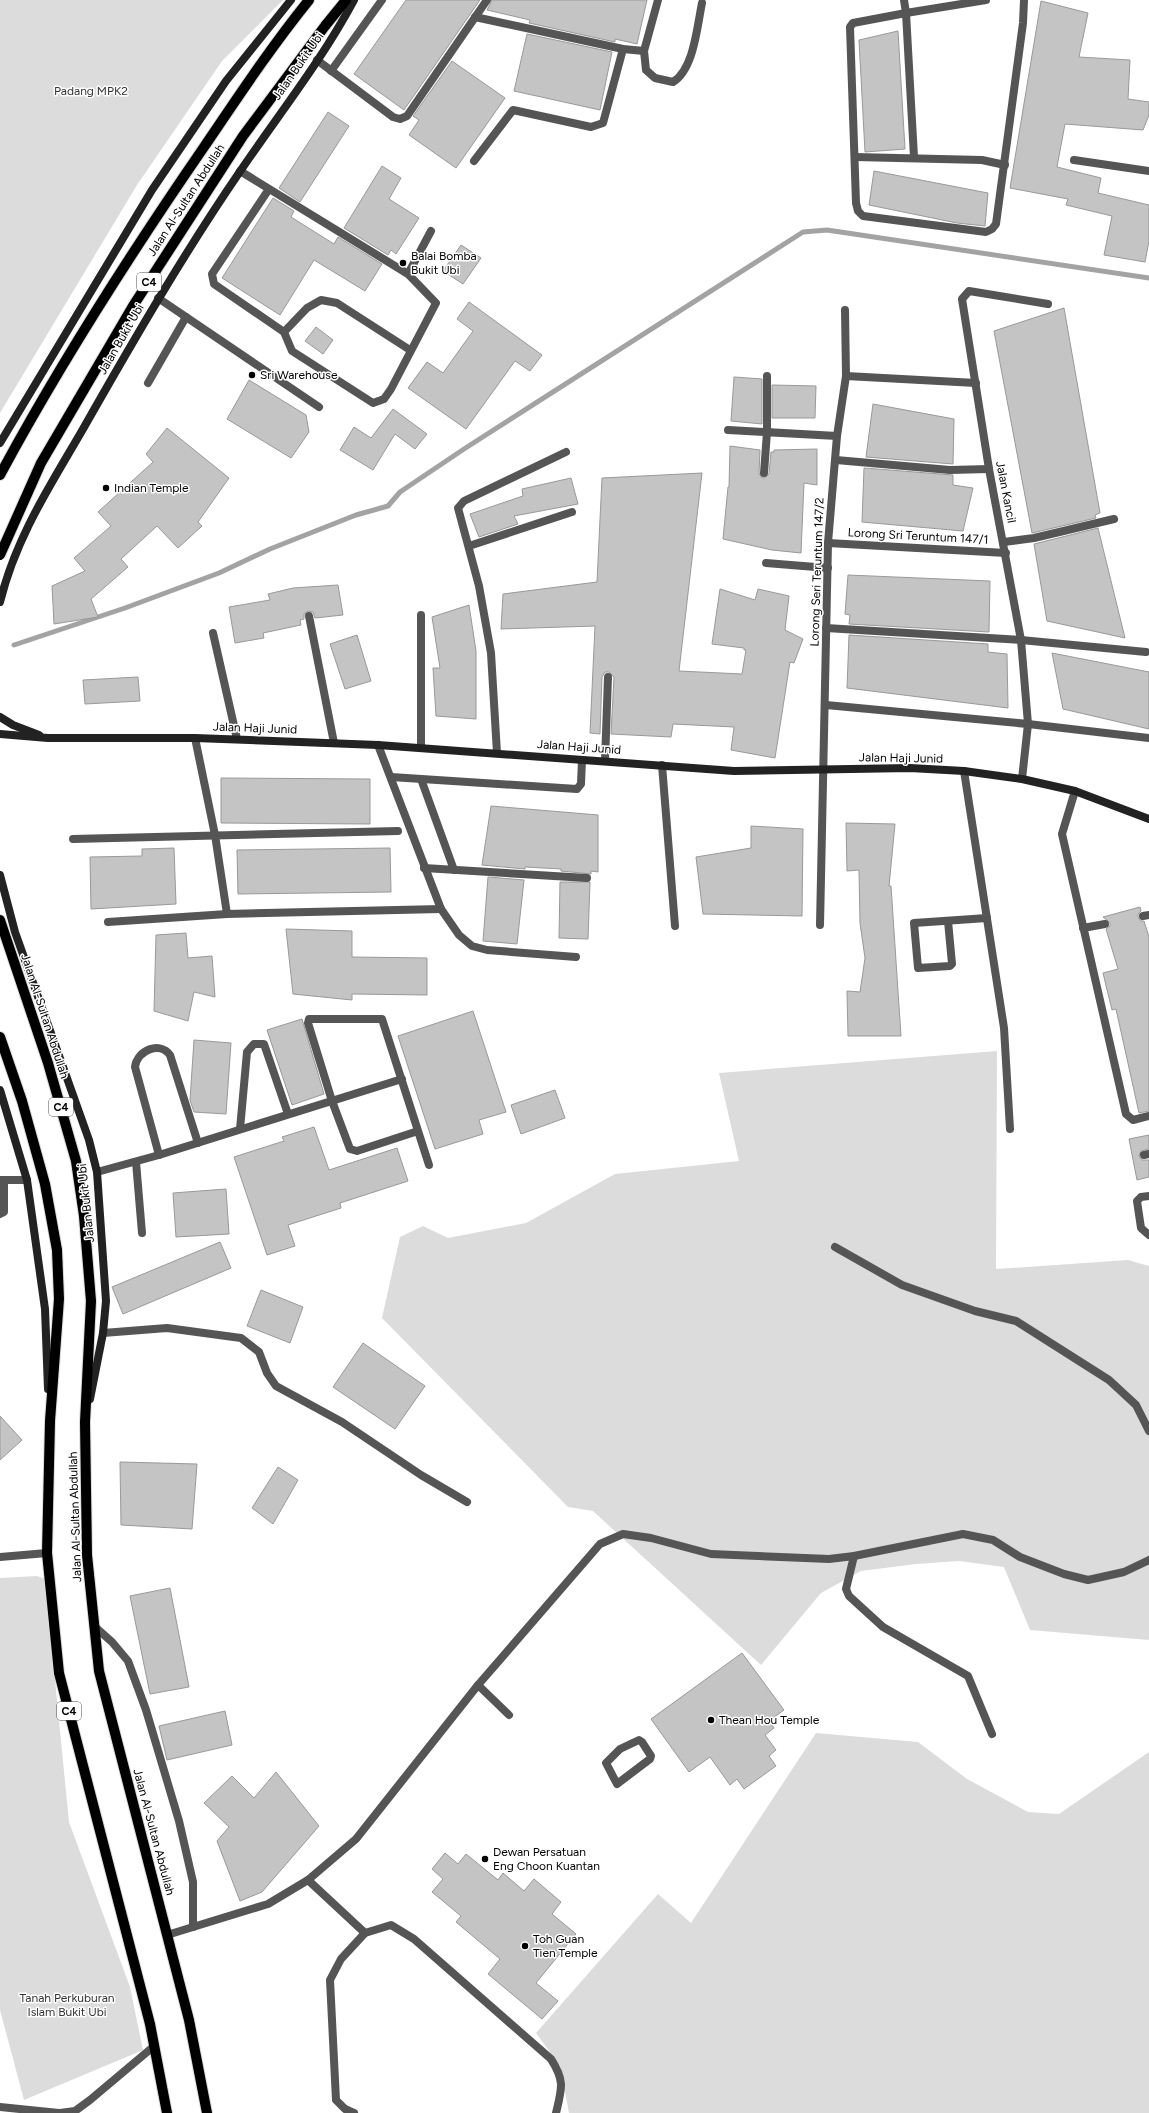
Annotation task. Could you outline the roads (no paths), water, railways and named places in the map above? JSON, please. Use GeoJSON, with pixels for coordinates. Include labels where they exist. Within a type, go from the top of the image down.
{"type":"FeatureCollection","features":[{"type":"Feature","properties":{"kind":"main road","name":"Jalan Al-Sultan Abdullah"},"geometry":{"type":"LineString","coordinates":[[0,475],[31,418],[163,205],[246,85],[309,0]]}},
{"type":"Feature","properties":{"kind":"main road","name":"Jalan Al-Sultan Abdullah"},"geometry":{"type":"LineString","coordinates":[[0,554],[42,463],[133,306],[243,136],[346,0]]}},
{"type":"Feature","properties":{"kind":"main road","name":"Jalan Al-Sultan Abdullah"},"geometry":{"type":"LineString","coordinates":[[0,920],[48,1063],[76,1161],[84,1216],[91,1300],[85,1422],[87,1555],[99,1671],[189,2020],[207,2113]]}},
{"type":"Feature","properties":{"kind":"main road","name":"Jalan Al-Sultan Abdullah"},"geometry":{"type":"LineString","coordinates":[[0,1037],[22,1101],[45,1184],[57,1250],[59,1299],[50,1421],[47,1553],[59,1674],[150,2024],[167,2113]]}},
{"type":"Feature","properties":{"kind":"street"},"geometry":{"type":"LineString","coordinates":[[0,443],[152,190],[226,81],[291,0]]}},
{"type":"Feature","properties":{"kind":"street","name":"Jalan Bukit Ubi"},"geometry":{"type":"LineString","coordinates":[[0,602],[4,571],[15,554],[30,521],[158,298],[240,171],[337,32],[354,0]]}},
{"type":"Feature","properties":{"kind":"street"},"geometry":{"type":"LineString","coordinates":[[331,71],[382,0]]}},
{"type":"Feature","properties":{"kind":"street"},"geometry":{"type":"LineString","coordinates":[[317,60],[393,117],[400,119],[407,116],[487,0]]}},
{"type":"Feature","properties":{"kind":"street"},"geometry":{"type":"LineString","coordinates":[[658,0],[644,52],[646,70],[655,78],[672,82],[680,77],[688,66],[702,3]]}},
{"type":"Feature","properties":{"kind":"street"},"geometry":{"type":"LineString","coordinates":[[904,0],[906,12],[914,157]]}},
{"type":"Feature","properties":{"kind":"street"},"geometry":{"type":"LineString","coordinates":[[986,0],[906,12],[853,23],[850,27],[856,203],[858,211],[863,216],[986,232],[992,230],[996,224],[1005,165],[1023,23],[1024,0]]}},
{"type":"Feature","properties":{"kind":"street"},"geometry":{"type":"LineString","coordinates":[[475,17],[623,49],[644,52]]}},
{"type":"Feature","properties":{"kind":"street"},"geometry":{"type":"LineString","coordinates":[[474,161],[513,110],[591,127],[603,122],[623,49]]}},
{"type":"Feature","properties":{"kind":"street"},"geometry":{"type":"LineString","coordinates":[[855,157],[914,157],[982,160],[1005,165]]}},
{"type":"Feature","properties":{"kind":"street"},"geometry":{"type":"LineString","coordinates":[[1074,160],[1149,171]]}},
{"type":"Feature","properties":{"kind":"street"},"geometry":{"type":"LineString","coordinates":[[240,171],[408,274],[436,303],[410,350],[391,389],[384,398],[373,403],[292,351],[284,332],[214,284],[212,274],[269,189]]}},
{"type":"Feature","properties":{"kind":"street"},"geometry":{"type":"LineString","coordinates":[[408,274],[431,231]]}},
{"type":"Feature","properties":{"kind":"street","name":"Jalan Kancil"},"geometry":{"type":"LineString","coordinates":[[1022,779],[1028,724],[1021,640],[1004,542],[989,469],[962,299],[969,291],[1048,304]]}},
{"type":"Feature","properties":{"kind":"street"},"geometry":{"type":"LineString","coordinates":[[158,298],[319,407]]}},
{"type":"Feature","properties":{"kind":"street"},"geometry":{"type":"LineString","coordinates":[[284,332],[307,308],[321,300],[337,303],[410,350]]}},
{"type":"Feature","properties":{"kind":"street","name":"Lorong Seri Teruntum 147/2"},"geometry":{"type":"LineString","coordinates":[[820,925],[823,770],[826,705],[828,543],[838,436],[846,376],[845,310]]}},
{"type":"Feature","properties":{"kind":"street"},"geometry":{"type":"LineString","coordinates":[[148,383],[186,317]]}},
{"type":"Feature","properties":{"kind":"street"},"geometry":{"type":"LineString","coordinates":[[764,472],[767,432],[767,376]]}},
{"type":"Feature","properties":{"kind":"street"},"geometry":{"type":"LineString","coordinates":[[846,376],[976,383]]}},
{"type":"Feature","properties":{"kind":"street"},"geometry":{"type":"LineString","coordinates":[[728,430],[838,436]]}},
{"type":"Feature","properties":{"kind":"street"},"geometry":{"type":"LineString","coordinates":[[497,753],[491,653],[479,586],[458,508],[460,504],[566,452]]}},
{"type":"Feature","properties":{"kind":"street"},"geometry":{"type":"LineString","coordinates":[[836,460],[950,470],[989,469]]}},
{"type":"Feature","properties":{"kind":"street"},"geometry":{"type":"LineString","coordinates":[[469,546],[572,512]]}},
{"type":"Feature","properties":{"kind":"street"},"geometry":{"type":"LineString","coordinates":[[1004,542],[1034,538],[1114,519]]}},
{"type":"Feature","properties":{"kind":"street","name":"Lorong Sri Teruntum 147/1"},"geometry":{"type":"LineString","coordinates":[[828,543],[1006,553]]}},
{"type":"Feature","properties":{"kind":"street"},"geometry":{"type":"LineString","coordinates":[[0,549],[15,554]]}},
{"type":"Feature","properties":{"kind":"street"},"geometry":{"type":"LineString","coordinates":[[766,563],[828,568]]}},
{"type":"Feature","properties":{"kind":"street"},"geometry":{"type":"LineString","coordinates":[[421,615],[421,748]]}},
{"type":"Feature","properties":{"kind":"street"},"geometry":{"type":"LineString","coordinates":[[309,616],[334,743]]}},
{"type":"Feature","properties":{"kind":"street"},"geometry":{"type":"LineString","coordinates":[[826,628],[1021,640],[1146,652]]}},
{"type":"Feature","properties":{"kind":"street"},"geometry":{"type":"LineString","coordinates":[[212,633],[237,739]]}},
{"type":"Feature","properties":{"kind":"street"},"geometry":{"type":"LineString","coordinates":[[605,761],[608,677]]}},
{"type":"Feature","properties":{"kind":"street"},"geometry":{"type":"LineString","coordinates":[[826,705],[1028,724],[1149,738]]}},
{"type":"Feature","properties":{"kind":"street"},"geometry":{"type":"LineString","coordinates":[[0,717],[13,725],[48,738]]}},
{"type":"Feature","properties":{"kind":"street","name":"Jalan Haji Junid"},"geometry":{"type":"LineString","coordinates":[[0,734],[48,738],[195,738],[378,745],[734,771],[910,768],[964,771],[1022,779],[1075,791],[1149,819]]}},
{"type":"Feature","properties":{"kind":"street"},"geometry":{"type":"LineString","coordinates":[[195,738],[215,835],[227,914]]}},
{"type":"Feature","properties":{"kind":"street"},"geometry":{"type":"LineString","coordinates":[[378,745],[441,909],[459,936],[472,946],[487,950],[576,957]]}},
{"type":"Feature","properties":{"kind":"street"},"geometry":{"type":"LineString","coordinates":[[391,777],[577,789],[581,784],[582,760]]}},
{"type":"Feature","properties":{"kind":"street"},"geometry":{"type":"LineString","coordinates":[[662,765],[675,926]]}},
{"type":"Feature","properties":{"kind":"street"},"geometry":{"type":"LineString","coordinates":[[964,771],[1004,1028],[1010,1129]]}},
{"type":"Feature","properties":{"kind":"street"},"geometry":{"type":"LineString","coordinates":[[421,779],[454,870]]}},
{"type":"Feature","properties":{"kind":"street"},"geometry":{"type":"LineString","coordinates":[[1075,791],[1062,834],[1083,928],[1126,1114],[1133,1120],[1149,1116]]}},
{"type":"Feature","properties":{"kind":"street"},"geometry":{"type":"LineString","coordinates":[[73,839],[398,831]]}},
{"type":"Feature","properties":{"kind":"street"},"geometry":{"type":"LineString","coordinates":[[424,868],[587,878]]}},
{"type":"Feature","properties":{"kind":"street","name":"Jalan Bukit Ubi"},"geometry":{"type":"LineString","coordinates":[[0,875],[15,932],[89,1140],[96,1172],[106,1301],[103,1333],[85,1422]]}},
{"type":"Feature","properties":{"kind":"street"},"geometry":{"type":"LineString","coordinates":[[108,922],[227,914],[441,909]]}},
{"type":"Feature","properties":{"kind":"street"},"geometry":{"type":"LineString","coordinates":[[948,921],[952,964],[950,966],[918,968],[913,924],[948,921],[987,918]]}},
{"type":"Feature","properties":{"kind":"street"},"geometry":{"type":"LineString","coordinates":[[0,920],[15,932]]}},
{"type":"Feature","properties":{"kind":"street"},"geometry":{"type":"LineString","coordinates":[[1083,928],[1105,924]]}},
{"type":"Feature","properties":{"kind":"street"},"geometry":{"type":"LineString","coordinates":[[418,1131],[357,1151],[350,1149],[332,1101],[308,1023],[310,1019],[382,1019],[429,1165]]}},
{"type":"Feature","properties":{"kind":"street"},"geometry":{"type":"LineString","coordinates":[[240,1129],[247,1052],[254,1044],[264,1044],[288,1114]]}},
{"type":"Feature","properties":{"kind":"street"},"geometry":{"type":"LineString","coordinates":[[159,1155],[135,1067],[136,1059],[141,1054],[159,1047],[166,1049],[170,1055],[198,1143]]}},
{"type":"Feature","properties":{"kind":"street"},"geometry":{"type":"LineString","coordinates":[[96,1172],[136,1162],[402,1079]]}},
{"type":"Feature","properties":{"kind":"street","name":"C4"},"geometry":{"type":"LineString","coordinates":[[0,1090],[27,1180],[45,1309],[50,1421]]}},
{"type":"Feature","properties":{"kind":"street"},"geometry":{"type":"LineString","coordinates":[[136,1162],[142,1233]]}},
{"type":"Feature","properties":{"kind":"street"},"geometry":{"type":"LineString","coordinates":[[0,1214],[4,1212],[5,1207],[2,1180],[27,1180]]}},
{"type":"Feature","properties":{"kind":"street"},"geometry":{"type":"LineString","coordinates":[[1149,1196],[1141,1197],[1138,1201],[1141,1228],[1149,1235]]}},
{"type":"Feature","properties":{"kind":"street"},"geometry":{"type":"LineString","coordinates":[[835,1247],[902,1285],[975,1311],[1016,1321],[1108,1380],[1136,1405],[1149,1431]]}},
{"type":"Feature","properties":{"kind":"street"},"geometry":{"type":"LineString","coordinates":[[103,1333],[167,1328],[241,1338],[259,1352],[267,1373],[276,1386],[342,1422],[420,1474],[468,1502]]}},
{"type":"Feature","properties":{"kind":"street"},"geometry":{"type":"LineString","coordinates":[[167,1935],[268,1904],[308,1880],[356,1839],[478,1686],[600,1544],[623,1534],[650,1538],[711,1554],[829,1558],[854,1556],[962,1534],[993,1540],[1020,1557],[1064,1574],[1088,1580],[1124,1572],[1149,1560]]}},
{"type":"Feature","properties":{"kind":"street"},"geometry":{"type":"LineString","coordinates":[[0,1558],[47,1553]]}},
{"type":"Feature","properties":{"kind":"street"},"geometry":{"type":"LineString","coordinates":[[854,1556],[846,1589],[849,1596],[883,1628],[968,1676],[992,1734]]}},
{"type":"Feature","properties":{"kind":"street"},"geometry":{"type":"LineString","coordinates":[[94,1626],[112,1642],[128,1661],[146,1710],[180,1821],[193,1882],[193,1927]]}},
{"type":"Feature","properties":{"kind":"street"},"geometry":{"type":"LineString","coordinates":[[478,1686],[508,1715]]}},
{"type":"Feature","properties":{"kind":"street"},"geometry":{"type":"LineString","coordinates":[[633,1742],[642,1742],[651,1756],[650,1759],[617,1784],[606,1763],[620,1749],[633,1742]]}},
{"type":"Feature","properties":{"kind":"street"},"geometry":{"type":"LineString","coordinates":[[308,1880],[365,1933]]}},
{"type":"Feature","properties":{"kind":"street"},"geometry":{"type":"LineString","coordinates":[[354,2113],[345,2109],[336,2100],[330,1980],[341,1960],[365,1933],[391,1925],[414,1939],[551,2059],[560,2074],[561,2091],[556,2113]]}},
{"type":"Feature","properties":{"kind":"street"},"geometry":{"type":"LineString","coordinates":[[0,2108],[60,2113],[75,2111],[154,2047]]}},
{"type":"Feature","properties":{"kind":"waterway"},"geometry":{"type":"LineString","coordinates":[[14,645],[125,608],[219,573],[270,549],[356,515],[388,506],[400,492],[464,449],[803,232],[827,230],[1149,278]]}},
{"type":"Feature","properties":{"kind":"place","name":"Balai Bomba Bukit Ubi"},"geometry":{"type":"Point","coordinates":[403,263]}},
{"type":"Feature","properties":{"kind":"place","name":"Sri Warehouse"},"geometry":{"type":"Point","coordinates":[252,375]}},
{"type":"Feature","properties":{"kind":"place","name":"Indian Temple"},"geometry":{"type":"Point","coordinates":[106,488]}},
{"type":"Feature","properties":{"kind":"place","name":"Thean Hou Temple"},"geometry":{"type":"Point","coordinates":[711,1720]}},
{"type":"Feature","properties":{"kind":"place","name":"Dewan Persatuan Eng Choon Kuantan"},"geometry":{"type":"Point","coordinates":[485,1859]}},
{"type":"Feature","properties":{"kind":"place","name":"Toh Guan Tien Temple"},"geometry":{"type":"Point","coordinates":[525,1946]}},
{"type":"Feature","properties":{"kind":"park label","name":"Padang MPK2"},"geometry":{"type":"Point","coordinates":[91,91]}},
{"type":"Feature","properties":{"kind":"park label","name":"Tanah Perkuburan Islam Bukit Ubi"},"geometry":{"type":"Point","coordinates":[67,2005]}}]}
